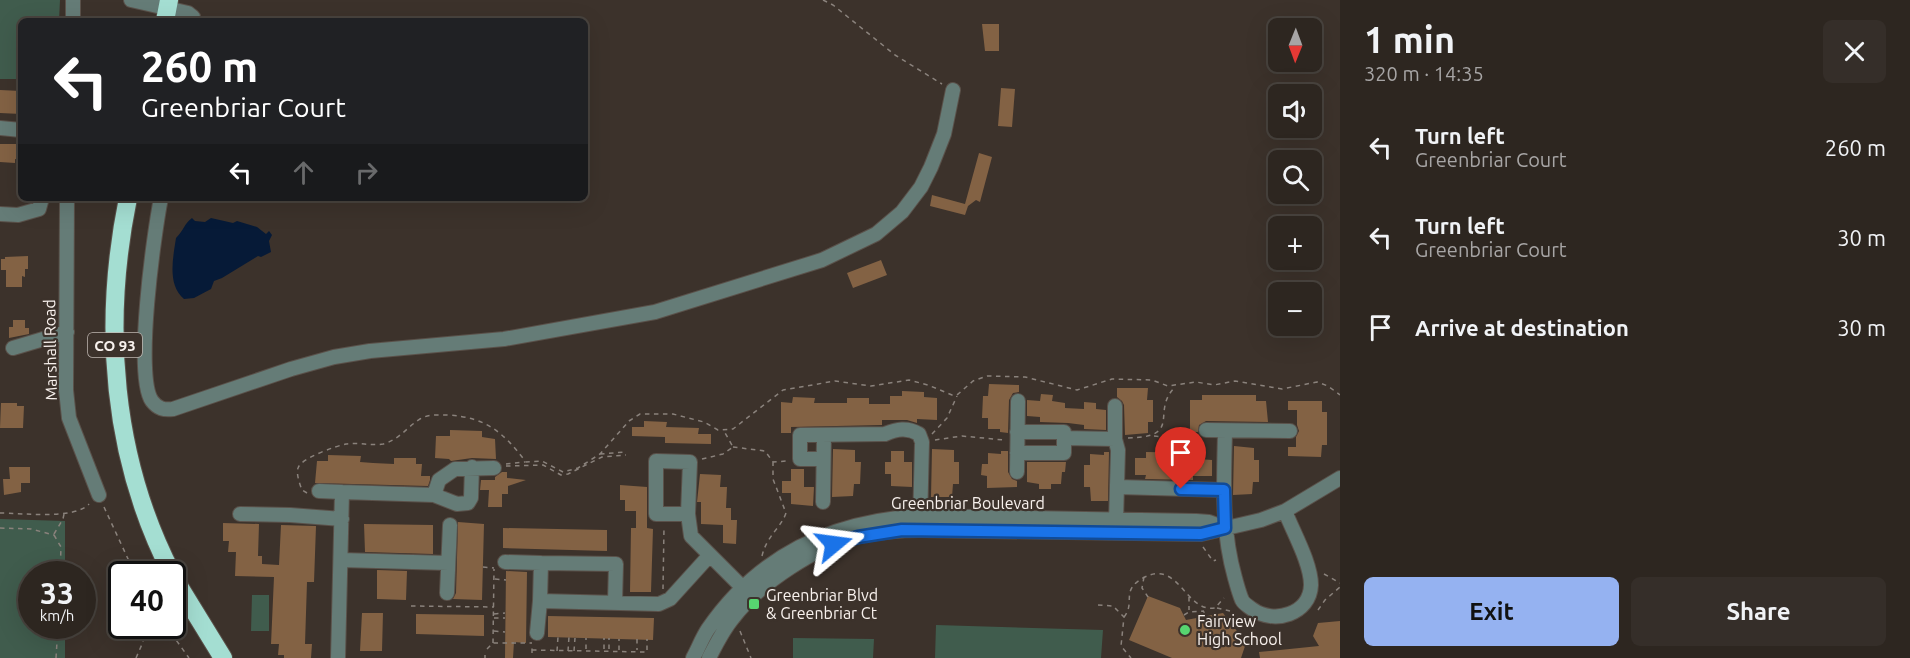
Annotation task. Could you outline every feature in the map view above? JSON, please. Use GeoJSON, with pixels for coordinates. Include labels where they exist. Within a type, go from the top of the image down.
{"type":"FeatureCollection","features":[{"type":"Feature","properties":{"kind":"highway","name":"CO 93"},"geometry":{"type":"LineString","coordinates":[[128,201],[117,271],[115,354],[118,406],[137,490],[166,561]]}},
{"type":"Feature","properties":{"kind":"highway","name":"CO 93"},"geometry":{"type":"LineString","coordinates":[[186,598],[223,658]]}},
{"type":"Feature","properties":{"kind":"street"},"geometry":{"type":"LineString","coordinates":[[73,18],[74,0]]}},
{"type":"Feature","properties":{"kind":"street"},"geometry":{"type":"LineString","coordinates":[[131,0],[188,13],[193,18]]}},
{"type":"Feature","properties":{"kind":"street"},"geometry":{"type":"LineString","coordinates":[[160,201],[146,316],[145,372],[151,399],[157,407],[164,410],[334,357],[370,351],[504,339],[655,312],[822,261],[876,234],[903,213],[921,187],[936,156],[944,134],[952,90]]}},
{"type":"Feature","properties":{"kind":"street"},"geometry":{"type":"LineString","coordinates":[[0,128],[18,130]]}},
{"type":"Feature","properties":{"kind":"street"},"geometry":{"type":"LineString","coordinates":[[0,214],[18,215],[39,209],[41,201]]}},
{"type":"Feature","properties":{"kind":"street","name":"Marshall Road"},"geometry":{"type":"LineString","coordinates":[[67,201],[65,292],[66,390],[69,418],[99,495]]}},
{"type":"Feature","properties":{"kind":"street"},"geometry":{"type":"LineString","coordinates":[[13,348],[23,347],[67,332]]}},
{"type":"Feature","properties":{"kind":"street"},"geometry":{"type":"LineString","coordinates":[[1017,472],[1018,401]]}},
{"type":"Feature","properties":{"kind":"street"},"geometry":{"type":"LineString","coordinates":[[1115,406],[1115,439],[1118,450],[1116,520]]}},
{"type":"Feature","properties":{"kind":"street"},"geometry":{"type":"LineString","coordinates":[[823,459],[800,459],[800,435],[885,434],[897,429],[912,429],[919,434],[922,442],[920,523]]}},
{"type":"Feature","properties":{"kind":"street"},"geometry":{"type":"LineString","coordinates":[[1206,430],[1290,431]]}},
{"type":"Feature","properties":{"kind":"street"},"geometry":{"type":"LineString","coordinates":[[1225,431],[1225,528],[1242,602],[1259,614],[1276,617],[1291,614],[1305,602],[1311,586],[1307,566],[1285,511]]}},
{"type":"Feature","properties":{"kind":"street"},"geometry":{"type":"LineString","coordinates":[[1064,432],[1064,453],[1017,441],[1064,432]]}},
{"type":"Feature","properties":{"kind":"street"},"geometry":{"type":"LineString","coordinates":[[823,502],[824,435]]}},
{"type":"Feature","properties":{"kind":"street"},"geometry":{"type":"LineString","coordinates":[[1064,438],[1115,439]]}},
{"type":"Feature","properties":{"kind":"street"},"geometry":{"type":"LineString","coordinates":[[688,514],[656,514],[656,461],[690,462],[688,514],[691,536],[747,593]]}},
{"type":"Feature","properties":{"kind":"street"},"geometry":{"type":"LineString","coordinates":[[319,491],[434,495],[457,504],[468,503],[471,498],[472,467]]}},
{"type":"Feature","properties":{"kind":"street"},"geometry":{"type":"LineString","coordinates":[[434,495],[439,480],[455,469],[496,467]]}},
{"type":"Feature","properties":{"kind":"street","name":"Greenbriar Boulevard"},"geometry":{"type":"LineString","coordinates":[[693,658],[708,630],[747,593],[767,567],[826,534],[850,526],[877,520],[1201,534],[1260,520],[1285,511],[1339,480]]}},
{"type":"Feature","properties":{"kind":"street"},"geometry":{"type":"LineString","coordinates":[[1118,487],[1224,490]]}},
{"type":"Feature","properties":{"kind":"street"},"geometry":{"type":"LineString","coordinates":[[338,658],[342,492]]}},
{"type":"Feature","properties":{"kind":"street"},"geometry":{"type":"LineString","coordinates":[[240,514],[342,519]]}},
{"type":"Feature","properties":{"kind":"street","name":"Greenbriar Boulevard"},"geometry":{"type":"LineString","coordinates":[[920,523],[1196,521],[1209,522],[1225,528]]}},
{"type":"Feature","properties":{"kind":"street"},"geometry":{"type":"LineString","coordinates":[[447,593],[450,525]]}},
{"type":"Feature","properties":{"kind":"street"},"geometry":{"type":"LineString","coordinates":[[540,601],[659,604],[670,599],[709,556]]}},
{"type":"Feature","properties":{"kind":"street"},"geometry":{"type":"LineString","coordinates":[[341,560],[448,563]]}},
{"type":"Feature","properties":{"kind":"street"},"geometry":{"type":"LineString","coordinates":[[534,639],[540,601],[541,563]]}},
{"type":"Feature","properties":{"kind":"street"},"geometry":{"type":"LineString","coordinates":[[500,565],[616,564],[615,602]]}},
{"type":"Feature","properties":{"kind":"street","name":"Greenbriar Boulevard"},"geometry":{"type":"LineString","coordinates":[[709,658],[747,593]]}},
{"type":"Feature","properties":{"kind":"path"},"geometry":{"type":"LineString","coordinates":[[822,0],[833,5],[895,55],[952,90]]}},
{"type":"Feature","properties":{"kind":"path"},"geometry":{"type":"LineString","coordinates":[[922,442],[947,418],[957,395],[973,381],[987,376],[1025,377],[1077,390],[1112,379],[1152,380],[1168,386],[1196,382],[1214,385],[1236,381],[1282,389],[1317,382],[1328,386],[1340,395]]}},
{"type":"Feature","properties":{"kind":"path"},"geometry":{"type":"LineString","coordinates":[[496,467],[542,461],[563,472],[578,468],[600,454],[629,421],[640,414],[679,415],[704,422],[718,430],[732,429],[783,390],[796,386],[835,381],[882,385],[909,380],[957,395]]}},
{"type":"Feature","properties":{"kind":"path"},"geometry":{"type":"LineString","coordinates":[[1154,436],[1160,431],[1164,421],[1168,394],[1176,385]]}},
{"type":"Feature","properties":{"kind":"path"},"geometry":{"type":"LineString","coordinates":[[319,491],[312,494],[302,490],[297,470],[300,465],[320,453],[345,444],[375,445],[391,441],[421,419],[432,415],[464,416],[477,420],[509,439],[526,462]]}},
{"type":"Feature","properties":{"kind":"path"},"geometry":{"type":"LineString","coordinates":[[724,430],[733,447]]}},
{"type":"Feature","properties":{"kind":"path"},"geometry":{"type":"LineString","coordinates":[[1115,439],[1154,436],[1201,441],[1206,430]]}},
{"type":"Feature","properties":{"kind":"path"},"geometry":{"type":"LineString","coordinates":[[922,442],[963,436],[1017,441]]}},
{"type":"Feature","properties":{"kind":"path"},"geometry":{"type":"LineString","coordinates":[[690,462],[723,454],[733,447],[765,451],[773,462],[773,479],[786,513],[765,543],[758,561]]}},
{"type":"Feature","properties":{"kind":"path"},"geometry":{"type":"LineString","coordinates":[[600,454],[615,451],[626,452]]}},
{"type":"Feature","properties":{"kind":"path"},"geometry":{"type":"LineString","coordinates":[[496,467],[543,465],[561,475],[577,471],[602,457],[626,456]]}},
{"type":"Feature","properties":{"kind":"path"},"geometry":{"type":"LineString","coordinates":[[773,462],[800,459]]}},
{"type":"Feature","properties":{"kind":"path"},"geometry":{"type":"LineString","coordinates":[[0,513],[64,514],[84,510],[99,495]]}},
{"type":"Feature","properties":{"kind":"path"},"geometry":{"type":"LineString","coordinates":[[54,535],[64,514]]}},
{"type":"Feature","properties":{"kind":"path"},"geometry":{"type":"LineString","coordinates":[[110,518],[128,561]]}},
{"type":"Feature","properties":{"kind":"path"},"geometry":{"type":"LineString","coordinates":[[663,596],[664,527]]}},
{"type":"Feature","properties":{"kind":"path"},"geometry":{"type":"LineString","coordinates":[[0,528],[31,529],[54,535],[61,548],[60,561]]}},
{"type":"Feature","properties":{"kind":"path"},"geometry":{"type":"LineString","coordinates":[[1203,548],[1213,561],[1216,560]]}},
{"type":"Feature","properties":{"kind":"path"},"geometry":{"type":"LineString","coordinates":[[483,567],[500,565],[494,579],[493,643]]}},
{"type":"Feature","properties":{"kind":"path"},"geometry":{"type":"LineString","coordinates":[[1131,658],[1121,646],[1124,617],[1129,590],[1145,577],[1153,574],[1169,576],[1196,603],[1206,608],[1230,611]]}},
{"type":"Feature","properties":{"kind":"path"},"geometry":{"type":"LineString","coordinates":[[1324,574],[1340,583]]}},
{"type":"Feature","properties":{"kind":"path"},"geometry":{"type":"LineString","coordinates":[[1142,588],[1145,577]]}},
{"type":"Feature","properties":{"kind":"path"},"geometry":{"type":"LineString","coordinates":[[494,579],[506,580]]}},
{"type":"Feature","properties":{"kind":"path"},"geometry":{"type":"LineString","coordinates":[[1132,586],[1142,588],[1148,597]]}},
{"type":"Feature","properties":{"kind":"path"},"geometry":{"type":"LineString","coordinates":[[1318,610],[1325,600],[1340,587]]}},
{"type":"Feature","properties":{"kind":"path"},"geometry":{"type":"LineString","coordinates":[[1189,596],[1189,612]]}},
{"type":"Feature","properties":{"kind":"path"},"geometry":{"type":"LineString","coordinates":[[1215,608],[1224,598]]}},
{"type":"Feature","properties":{"kind":"path"},"geometry":{"type":"LineString","coordinates":[[411,606],[494,607]]}},
{"type":"Feature","properties":{"kind":"path"},"geometry":{"type":"LineString","coordinates":[[1098,606],[1113,606],[1124,617]]}},
{"type":"Feature","properties":{"kind":"path"},"geometry":{"type":"LineString","coordinates":[[1204,616],[1206,608]]}},
{"type":"Feature","properties":{"kind":"path"},"geometry":{"type":"LineString","coordinates":[[1184,615],[1189,612],[1204,611]]}},
{"type":"Feature","properties":{"kind":"path"},"geometry":{"type":"LineString","coordinates":[[494,614],[505,613]]}},
{"type":"Feature","properties":{"kind":"path"},"geometry":{"type":"LineString","coordinates":[[494,618],[505,618]]}},
{"type":"Feature","properties":{"kind":"path"},"geometry":{"type":"LineString","coordinates":[[740,631],[751,658]]}},
{"type":"Feature","properties":{"kind":"path"},"geometry":{"type":"LineString","coordinates":[[493,632],[505,632]]}},
{"type":"Feature","properties":{"kind":"path"},"geometry":{"type":"LineString","coordinates":[[558,637],[558,651]]}},
{"type":"Feature","properties":{"kind":"path"},"geometry":{"type":"LineString","coordinates":[[568,651],[569,637]]}},
{"type":"Feature","properties":{"kind":"path"},"geometry":{"type":"LineString","coordinates":[[574,651],[575,638]]}},
{"type":"Feature","properties":{"kind":"path"},"geometry":{"type":"LineString","coordinates":[[586,638],[586,651]]}},
{"type":"Feature","properties":{"kind":"path"},"geometry":{"type":"LineString","coordinates":[[604,638],[604,651]]}},
{"type":"Feature","properties":{"kind":"path"},"geometry":{"type":"LineString","coordinates":[[609,638],[609,651]]}},
{"type":"Feature","properties":{"kind":"path"},"geometry":{"type":"LineString","coordinates":[[56,658],[57,639]]}},
{"type":"Feature","properties":{"kind":"path"},"geometry":{"type":"LineString","coordinates":[[136,658],[143,639]]}},
{"type":"Feature","properties":{"kind":"path"},"geometry":{"type":"LineString","coordinates":[[175,639],[189,658]]}},
{"type":"Feature","properties":{"kind":"path"},"geometry":{"type":"LineString","coordinates":[[487,649],[493,643],[534,639],[532,652],[647,652],[647,639]]}},
{"type":"Feature","properties":{"kind":"path"},"geometry":{"type":"LineString","coordinates":[[619,639],[619,651]]}},
{"type":"Feature","properties":{"kind":"path"},"geometry":{"type":"LineString","coordinates":[[637,639],[637,652]]}},
{"type":"Feature","properties":{"kind":"green space"},"geometry":{"type":"Polygon","coordinates":[[[0,0],[60,0],[59,18],[18,18],[18,79],[0,79],[0,0]]]}},
{"type":"Feature","properties":{"kind":"green space"},"geometry":{"type":"Polygon","coordinates":[[[0,519],[65,521],[65,561],[18,561],[18,639],[65,639],[65,658],[0,658],[0,519]]]}},
{"type":"Feature","properties":{"kind":"green space"},"geometry":{"type":"Polygon","coordinates":[[[252,595],[269,595],[269,631],[251,631],[252,595]]]}},
{"type":"Feature","properties":{"kind":"green space"},"geometry":{"type":"Polygon","coordinates":[[[936,625],[1103,630],[1101,658],[935,658],[936,625]]]}},
{"type":"Feature","properties":{"kind":"green space"},"geometry":{"type":"Polygon","coordinates":[[[793,638],[874,639],[873,658],[793,658],[793,638]]]}},
{"type":"Feature","properties":{"kind":"water"},"geometry":{"type":"Polygon","coordinates":[[[192,218],[195,221],[205,222],[211,218],[233,223],[237,221],[257,227],[266,234],[269,231],[272,235],[269,241],[271,252],[261,257],[258,256],[214,281],[211,289],[194,298],[184,299],[175,286],[173,262],[176,238],[192,218]]]}},
{"type":"Feature","properties":{"kind":"building"},"geometry":{"type":"Polygon","coordinates":[[[982,24],[999,24],[999,51],[985,51],[982,24]]]}},
{"type":"Feature","properties":{"kind":"building"},"geometry":{"type":"Polygon","coordinates":[[[1001,88],[1015,89],[1012,127],[998,126],[1001,88]]]}},
{"type":"Feature","properties":{"kind":"building"},"geometry":{"type":"Polygon","coordinates":[[[0,90],[18,91],[18,114],[0,113],[0,90]]]}},
{"type":"Feature","properties":{"kind":"building"},"geometry":{"type":"Polygon","coordinates":[[[0,144],[18,144],[18,160],[15,159],[15,163],[0,162],[0,144]]]}},
{"type":"Feature","properties":{"kind":"building"},"geometry":{"type":"Polygon","coordinates":[[[979,153],[992,157],[980,202],[976,200],[968,206],[965,215],[930,206],[932,195],[965,204],[979,153]]]}},
{"type":"Feature","properties":{"kind":"building"},"geometry":{"type":"Polygon","coordinates":[[[28,256],[28,269],[25,269],[25,277],[22,276],[22,287],[6,287],[6,270],[1,270],[1,259],[28,256]]]}},
{"type":"Feature","properties":{"kind":"building"},"geometry":{"type":"Polygon","coordinates":[[[881,260],[887,275],[853,288],[847,273],[881,260]]]}},
{"type":"Feature","properties":{"kind":"building"},"geometry":{"type":"Polygon","coordinates":[[[13,320],[25,320],[25,328],[29,328],[29,334],[9,338],[9,327],[13,327],[13,320]]]}},
{"type":"Feature","properties":{"kind":"building"},"geometry":{"type":"Polygon","coordinates":[[[989,384],[1019,385],[1019,392],[1013,393],[1009,400],[1008,433],[1000,432],[1000,429],[988,429],[988,418],[982,418],[983,396],[988,396],[989,384]]]}},
{"type":"Feature","properties":{"kind":"building"},"geometry":{"type":"Polygon","coordinates":[[[1117,388],[1148,388],[1147,400],[1153,400],[1153,422],[1148,422],[1148,433],[1125,435],[1124,405],[1117,397],[1117,388]]]}},
{"type":"Feature","properties":{"kind":"building"},"geometry":{"type":"Polygon","coordinates":[[[902,391],[924,392],[924,397],[937,398],[937,420],[917,419],[917,423],[907,420],[882,420],[882,425],[791,427],[791,433],[781,433],[781,402],[792,403],[793,397],[815,398],[814,403],[847,403],[847,398],[869,398],[869,404],[890,404],[890,396],[902,396],[902,391]]]}},
{"type":"Feature","properties":{"kind":"building"},"geometry":{"type":"Polygon","coordinates":[[[1041,394],[1053,395],[1052,401],[1065,403],[1065,408],[1084,409],[1084,402],[1096,403],[1096,409],[1106,410],[1106,430],[1084,429],[1084,425],[1068,423],[1040,422],[1040,417],[1027,416],[1027,400],[1040,401],[1041,394]]]}},
{"type":"Feature","properties":{"kind":"building"},"geometry":{"type":"Polygon","coordinates":[[[1202,395],[1256,395],[1256,401],[1266,401],[1268,422],[1206,421],[1199,425],[1198,432],[1190,432],[1190,400],[1202,400],[1202,395]]]}},
{"type":"Feature","properties":{"kind":"building"},"geometry":{"type":"Polygon","coordinates":[[[1288,401],[1322,401],[1322,412],[1327,412],[1327,445],[1322,445],[1321,457],[1288,456],[1288,447],[1296,447],[1296,437],[1299,431],[1297,410],[1288,410],[1288,401]]]}},
{"type":"Feature","properties":{"kind":"building"},"geometry":{"type":"Polygon","coordinates":[[[1,403],[17,403],[17,406],[24,406],[23,428],[0,428],[1,403]]]}},
{"type":"Feature","properties":{"kind":"building"},"geometry":{"type":"Polygon","coordinates":[[[644,421],[667,422],[666,427],[699,428],[698,434],[711,434],[711,444],[665,443],[665,437],[632,436],[632,427],[644,427],[644,421]]]}},
{"type":"Feature","properties":{"kind":"building"},"geometry":{"type":"Polygon","coordinates":[[[450,430],[482,431],[482,437],[495,439],[496,459],[472,458],[451,461],[435,458],[436,436],[450,436],[450,430]]]}},
{"type":"Feature","properties":{"kind":"building"},"geometry":{"type":"Polygon","coordinates":[[[1234,446],[1254,448],[1254,460],[1259,460],[1259,482],[1253,482],[1252,494],[1233,495],[1234,446]]]}},
{"type":"Feature","properties":{"kind":"building"},"geometry":{"type":"Polygon","coordinates":[[[833,449],[855,450],[855,462],[861,462],[860,484],[854,484],[853,496],[832,497],[833,449]]]}},
{"type":"Feature","properties":{"kind":"building"},"geometry":{"type":"Polygon","coordinates":[[[932,449],[954,450],[954,462],[959,462],[959,484],[953,484],[952,497],[931,497],[932,449]]]}},
{"type":"Feature","properties":{"kind":"building"},"geometry":{"type":"Polygon","coordinates":[[[891,451],[904,451],[904,462],[912,462],[912,487],[891,486],[891,474],[885,474],[885,462],[891,462],[891,451]]]}},
{"type":"Feature","properties":{"kind":"building"},"geometry":{"type":"Polygon","coordinates":[[[1001,451],[1008,451],[1008,472],[1012,479],[1017,481],[1017,487],[987,488],[987,476],[981,475],[982,464],[988,464],[988,453],[1001,454],[1001,451]]]}},
{"type":"Feature","properties":{"kind":"building"},"geometry":{"type":"Polygon","coordinates":[[[1104,452],[1109,452],[1108,501],[1091,501],[1090,487],[1084,487],[1084,465],[1090,465],[1090,454],[1104,455],[1104,452]]]}},
{"type":"Feature","properties":{"kind":"building"},"geometry":{"type":"Polygon","coordinates":[[[1146,452],[1199,453],[1199,459],[1212,460],[1212,476],[1193,476],[1193,480],[1145,479],[1146,475],[1135,475],[1135,458],[1146,458],[1146,452]]]}},
{"type":"Feature","properties":{"kind":"building"},"geometry":{"type":"Polygon","coordinates":[[[328,455],[361,456],[360,462],[394,464],[394,458],[416,458],[416,464],[422,464],[421,476],[430,476],[430,480],[428,486],[315,483],[317,461],[328,461],[328,455]]]}},
{"type":"Feature","properties":{"kind":"building"},"geometry":{"type":"Polygon","coordinates":[[[1027,462],[1066,462],[1061,484],[1051,484],[1051,489],[1039,489],[1039,484],[1027,482],[1027,462]]]}},
{"type":"Feature","properties":{"kind":"building"},"geometry":{"type":"Polygon","coordinates":[[[9,467],[30,467],[30,483],[21,483],[21,492],[4,495],[3,479],[10,479],[9,467]]]}},
{"type":"Feature","properties":{"kind":"building"},"geometry":{"type":"Polygon","coordinates":[[[791,469],[804,469],[804,487],[814,487],[813,506],[791,504],[791,493],[782,493],[782,481],[791,481],[791,469]]]}},
{"type":"Feature","properties":{"kind":"building"},"geometry":{"type":"Polygon","coordinates":[[[502,472],[507,472],[507,478],[526,480],[508,486],[508,494],[502,494],[502,507],[488,507],[489,490],[480,490],[481,480],[495,480],[495,477],[502,472]]]}},
{"type":"Feature","properties":{"kind":"building"},"geometry":{"type":"Polygon","coordinates":[[[700,474],[721,475],[720,487],[727,487],[726,508],[731,508],[731,520],[737,520],[736,544],[723,543],[723,525],[701,524],[701,502],[697,502],[700,474]]]}},
{"type":"Feature","properties":{"kind":"building"},"geometry":{"type":"Polygon","coordinates":[[[620,485],[647,487],[647,528],[653,529],[651,592],[630,592],[631,528],[636,528],[636,511],[625,511],[625,500],[620,500],[620,485]]]}},
{"type":"Feature","properties":{"kind":"building"},"geometry":{"type":"Polygon","coordinates":[[[458,522],[484,524],[482,600],[453,599],[456,593],[458,522]]]}},
{"type":"Feature","properties":{"kind":"building"},"geometry":{"type":"Polygon","coordinates":[[[223,523],[259,524],[258,556],[262,556],[262,564],[279,565],[281,525],[316,526],[314,582],[307,582],[305,644],[312,644],[311,658],[284,658],[284,655],[278,655],[279,644],[271,644],[274,577],[235,576],[236,552],[228,552],[229,541],[223,541],[223,523]]]}},
{"type":"Feature","properties":{"kind":"building"},"geometry":{"type":"Polygon","coordinates":[[[364,524],[433,525],[433,554],[365,552],[364,524]]]}},
{"type":"Feature","properties":{"kind":"building"},"geometry":{"type":"Polygon","coordinates":[[[503,528],[607,530],[607,551],[503,548],[503,528]]]}},
{"type":"Feature","properties":{"kind":"building"},"geometry":{"type":"Polygon","coordinates":[[[377,570],[407,571],[406,600],[377,599],[377,570]]]}},
{"type":"Feature","properties":{"kind":"building"},"geometry":{"type":"Polygon","coordinates":[[[506,571],[527,572],[526,643],[514,642],[513,658],[505,658],[506,571]]]}},
{"type":"Feature","properties":{"kind":"building","name":"Fairview High School"},"geometry":{"type":"Polygon","coordinates":[[[1148,596],[1180,608],[1186,620],[1223,613],[1246,643],[1241,658],[1172,658],[1129,640],[1148,596]]]}},
{"type":"Feature","properties":{"kind":"building"},"geometry":{"type":"Polygon","coordinates":[[[362,613],[383,613],[382,651],[360,651],[362,613]]]}},
{"type":"Feature","properties":{"kind":"building"},"geometry":{"type":"Polygon","coordinates":[[[416,614],[484,615],[484,636],[416,634],[416,614]]]}},
{"type":"Feature","properties":{"kind":"building"},"geometry":{"type":"Polygon","coordinates":[[[548,616],[654,618],[653,640],[548,637],[548,616]]]}},
{"type":"Feature","properties":{"kind":"building"},"geometry":{"type":"Polygon","coordinates":[[[1340,621],[1340,658],[1260,658],[1259,652],[1319,646],[1313,636],[1318,623],[1340,621]]]}},
{"type":"Feature","properties":{"kind":"place","name":"Greenbriar Blvd & Greenbriar Ct"},"geometry":{"type":"Point","coordinates":[754,604]}},
{"type":"Feature","properties":{"kind":"place","name":"Fairview High School"},"geometry":{"type":"Point","coordinates":[1185,630]}},
{"type":"Feature","properties":{"kind":"route"},"geometry":{"type":"LineString","coordinates":[[834,544],[858,537],[902,530],[1201,534],[1225,528],[1224,490],[1181,489]]}}]}
